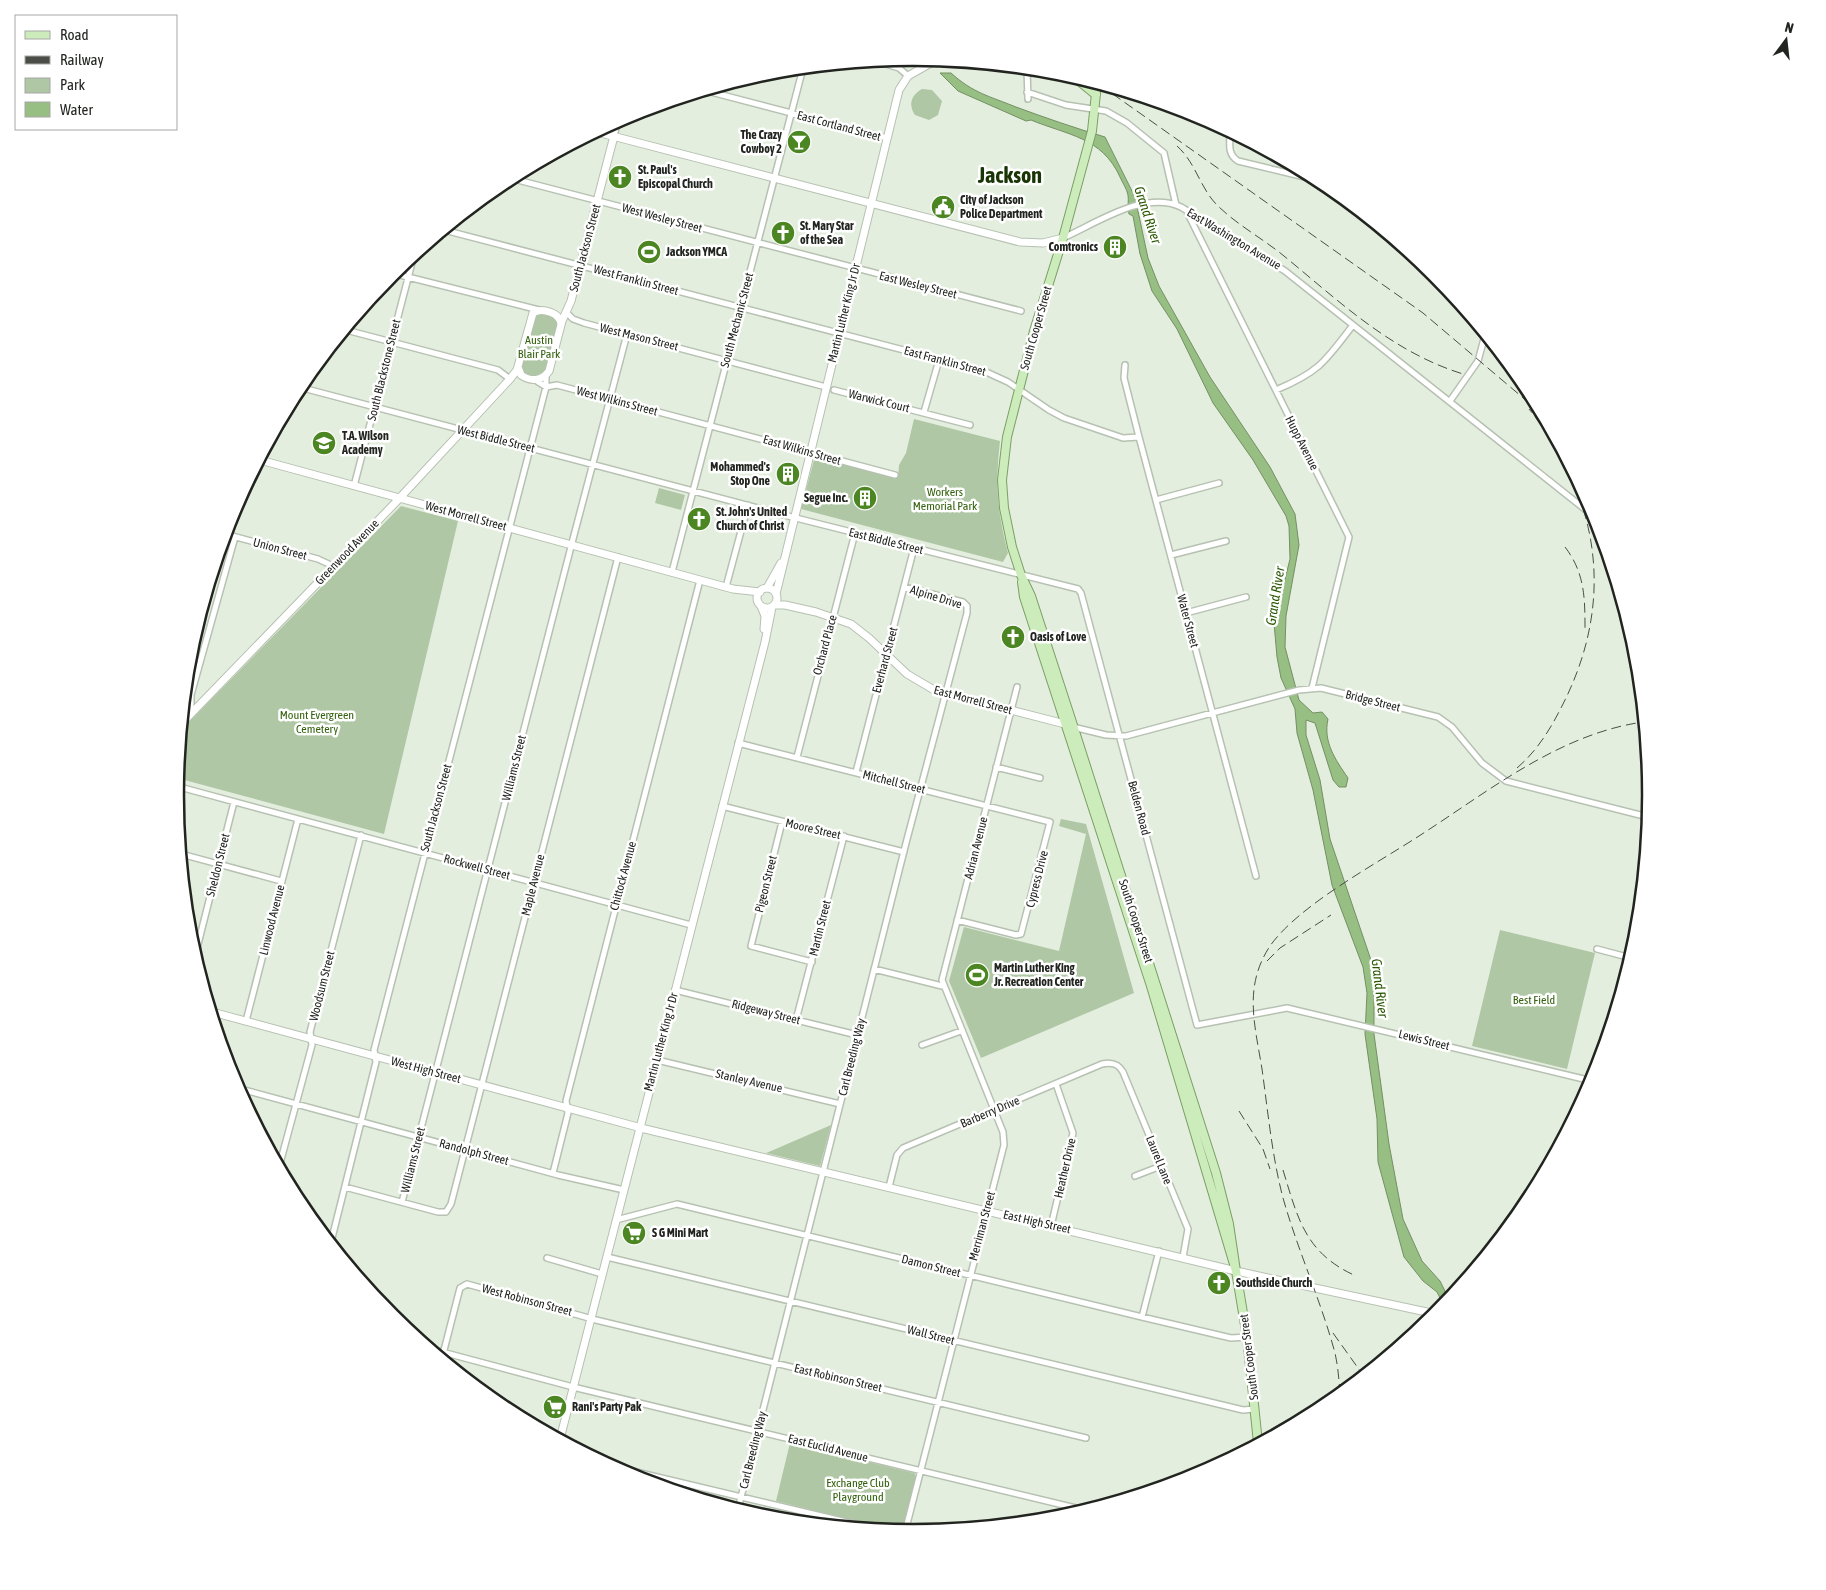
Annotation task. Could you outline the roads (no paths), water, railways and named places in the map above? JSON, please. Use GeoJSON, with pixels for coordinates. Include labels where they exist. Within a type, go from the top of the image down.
{"type":"FeatureCollection","features":[{"type":"Feature","properties":{"kind":"main road"},"geometry":{"type":"LineString","coordinates":[[1087,87],[1096,95]]}},
{"type":"Feature","properties":{"kind":"main road","name":"South Cooper Street"},"geometry":{"type":"LineString","coordinates":[[1096,90],[1092,131],[1063,238],[1041,308],[1007,437],[1002,480],[1007,528],[1021,575],[1024,597],[1150,986],[1236,1271]]}},
{"type":"Feature","properties":{"kind":"main road","name":"South Cooper Street"},"geometry":{"type":"LineString","coordinates":[[1021,575],[1031,596],[1074,726],[1213,1164],[1229,1224],[1247,1338],[1257,1437]]}},
{"type":"Feature","properties":{"kind":"main road"},"geometry":{"type":"LineString","coordinates":[[1065,724],[1074,726]]}},
{"type":"Feature","properties":{"kind":"street"},"geometry":{"type":"LineString","coordinates":[[895,67],[908,76],[925,66]]}},
{"type":"Feature","properties":{"kind":"street","name":"South Mechanic Street"},"geometry":{"type":"LineString","coordinates":[[672,572],[801,75]]}},
{"type":"Feature","properties":{"kind":"street"},"geometry":{"type":"LineString","coordinates":[[1027,75],[1028,99]]}},
{"type":"Feature","properties":{"kind":"street","name":"Martin Luther King Jr Dr"},"geometry":{"type":"LineString","coordinates":[[776,595],[838,333],[899,90],[908,76]]}},
{"type":"Feature","properties":{"kind":"street"},"geometry":{"type":"LineString","coordinates":[[1027,92],[1066,105],[1106,111],[1119,118],[1164,153],[1176,205]]}},
{"type":"Feature","properties":{"kind":"street","name":"East Cortland Street"},"geometry":{"type":"LineString","coordinates":[[716,93],[887,138]]}},
{"type":"Feature","properties":{"kind":"street","name":"South Jackson Street"},"geometry":{"type":"LineString","coordinates":[[333,1236],[376,1062],[374,1050],[546,387],[546,375],[580,265],[615,130]]}},
{"type":"Feature","properties":{"kind":"street","name":"East Washington Avenue"},"geometry":{"type":"LineString","coordinates":[[606,134],[1020,242],[1043,243],[1063,238],[1140,204],[1159,201],[1176,205],[1276,264],[1582,507]]}},
{"type":"Feature","properties":{"kind":"street"},"geometry":{"type":"LineString","coordinates":[[1230,139],[1229,151],[1231,156],[1238,161],[1286,169]]}},
{"type":"Feature","properties":{"kind":"street","name":"West Wesley Street"},"geometry":{"type":"LineString","coordinates":[[521,181],[757,244]]}},
{"type":"Feature","properties":{"kind":"street","name":"Hupp Avenue"},"geometry":{"type":"LineString","coordinates":[[1185,210],[1350,540],[1312,688]]}},
{"type":"Feature","properties":{"kind":"street","name":"West Franklin Street"},"geometry":{"type":"LineString","coordinates":[[451,232],[741,307]]}},
{"type":"Feature","properties":{"kind":"street","name":"East Wesley Street"},"geometry":{"type":"LineString","coordinates":[[757,244],[1021,311]]}},
{"type":"Feature","properties":{"kind":"street","name":"South Blackstone Street"},"geometry":{"type":"LineString","coordinates":[[354,486],[410,268]]}},
{"type":"Feature","properties":{"kind":"street"},"geometry":{"type":"LineString","coordinates":[[403,276],[527,308],[555,314],[566,312]]}},
{"type":"Feature","properties":{"kind":"street","name":"East Franklin Street"},"geometry":{"type":"LineString","coordinates":[[741,307],[989,373],[1054,413],[1075,422],[1123,438],[1139,437]]}},
{"type":"Feature","properties":{"kind":"street"},"geometry":{"type":"LineString","coordinates":[[527,308],[531,315],[539,310]]}},
{"type":"Feature","properties":{"kind":"street","name":"West Mason Street"},"geometry":{"type":"LineString","coordinates":[[566,312],[577,321],[826,387]]}},
{"type":"Feature","properties":{"kind":"street"},"geometry":{"type":"LineString","coordinates":[[555,314],[560,318],[561,325]]}},
{"type":"Feature","properties":{"kind":"street","name":"Greenwood Avenue"},"geometry":{"type":"LineString","coordinates":[[189,716],[510,380],[518,367],[531,315]]}},
{"type":"Feature","properties":{"kind":"street"},"geometry":{"type":"LineString","coordinates":[[1276,390],[1316,370],[1327,360],[1353,326]]}},
{"type":"Feature","properties":{"kind":"street"},"geometry":{"type":"LineString","coordinates":[[351,331],[498,370],[510,380]]}},
{"type":"Feature","properties":{"kind":"street","name":"Williams Street"},"geometry":{"type":"LineString","coordinates":[[402,1202],[571,544],[628,334]]}},
{"type":"Feature","properties":{"kind":"street"},"geometry":{"type":"LineString","coordinates":[[1450,402],[1478,361],[1483,342]]}},
{"type":"Feature","properties":{"kind":"street","name":"Warwick Court"},"geometry":{"type":"LineString","coordinates":[[924,412],[939,360]]}},
{"type":"Feature","properties":{"kind":"street","name":"Water Street"},"geometry":{"type":"LineString","coordinates":[[1125,365],[1124,378],[1139,437],[1256,876]]}},
{"type":"Feature","properties":{"kind":"street"},"geometry":{"type":"LineString","coordinates":[[518,367],[519,372],[525,378]]}},
{"type":"Feature","properties":{"kind":"street"},"geometry":{"type":"LineString","coordinates":[[533,380],[546,375]]}},
{"type":"Feature","properties":{"kind":"street","name":"West Wilkins Street"},"geometry":{"type":"LineString","coordinates":[[510,380],[525,378],[546,387],[557,385],[710,425]]}},
{"type":"Feature","properties":{"kind":"street","name":"West Biddle Street"},"geometry":{"type":"LineString","coordinates":[[308,389],[692,490]]}},
{"type":"Feature","properties":{"kind":"street","name":"Warwick Court"},"geometry":{"type":"LineString","coordinates":[[834,390],[970,425]]}},
{"type":"Feature","properties":{"kind":"street","name":"East Wilkins Street"},"geometry":{"type":"LineString","coordinates":[[710,425],[895,475]]}},
{"type":"Feature","properties":{"kind":"street","name":"West Morrell Street"},"geometry":{"type":"LineString","coordinates":[[265,461],[672,572]]}},
{"type":"Feature","properties":{"kind":"street"},"geometry":{"type":"LineString","coordinates":[[1156,500],[1219,483]]}},
{"type":"Feature","properties":{"kind":"street","name":"East Biddle Street"},"geometry":{"type":"LineString","coordinates":[[692,490],[1080,591]]}},
{"type":"Feature","properties":{"kind":"street"},"geometry":{"type":"LineString","coordinates":[[730,588],[748,505]]}},
{"type":"Feature","properties":{"kind":"street","name":"Orchard Place"},"geometry":{"type":"LineString","coordinates":[[797,757],[855,533]]}},
{"type":"Feature","properties":{"kind":"street"},"geometry":{"type":"LineString","coordinates":[[195,673],[235,537]]}},
{"type":"Feature","properties":{"kind":"street","name":"Union Street"},"geometry":{"type":"LineString","coordinates":[[235,537],[333,566]]}},
{"type":"Feature","properties":{"kind":"street"},"geometry":{"type":"LineString","coordinates":[[1171,555],[1226,541]]}},
{"type":"Feature","properties":{"kind":"street","name":"Everhard Street"},"geometry":{"type":"LineString","coordinates":[[856,772],[914,548]]}},
{"type":"Feature","properties":{"kind":"street","name":"Martin Luther King Jr Dr"},"geometry":{"type":"LineString","coordinates":[[767,588],[784,556]]}},
{"type":"Feature","properties":{"kind":"street","name":"Maple Avenue"},"geometry":{"type":"LineString","coordinates":[[402,1202],[446,1212],[451,1204],[618,557]]}},
{"type":"Feature","properties":{"kind":"street"},"geometry":{"type":"LineString","coordinates":[[672,572],[730,588],[760,592],[767,588],[776,595],[773,606],[766,608],[730,588]]}},
{"type":"Feature","properties":{"kind":"street","name":"Chittock Avenue"},"geometry":{"type":"LineString","coordinates":[[553,1174],[568,1114],[566,1101],[700,580]]}},
{"type":"Feature","properties":{"kind":"street","name":"Alpine Drive"},"geometry":{"type":"LineString","coordinates":[[904,587],[954,600],[967,606]]}},
{"type":"Feature","properties":{"kind":"street","name":"Belden Road"},"geometry":{"type":"LineString","coordinates":[[1080,591],[1197,1025]]}},
{"type":"Feature","properties":{"kind":"street"},"geometry":{"type":"LineString","coordinates":[[759,603],[760,592]]}},
{"type":"Feature","properties":{"kind":"street","name":"East Morrell Street"},"geometry":{"type":"LineString","coordinates":[[776,595],[816,612]]}},
{"type":"Feature","properties":{"kind":"street"},"geometry":{"type":"LineString","coordinates":[[1186,614],[1246,597]]}},
{"type":"Feature","properties":{"kind":"street","name":"Martin Luther King Jr Dr"},"geometry":{"type":"LineString","coordinates":[[759,603],[765,616],[763,645]]}},
{"type":"Feature","properties":{"kind":"street","name":"East Morrell Street"},"geometry":{"type":"LineString","coordinates":[[773,606],[785,605],[816,612],[856,627],[916,681],[946,694],[1065,724]]}},
{"type":"Feature","properties":{"kind":"street","name":"Martin Luther King Jr Dr"},"geometry":{"type":"LineString","coordinates":[[562,1433],[773,606]]}},
{"type":"Feature","properties":{"kind":"street","name":"Carl Breeding Way"},"geometry":{"type":"LineString","coordinates":[[739,1503],[857,1035],[967,613],[967,606]]}},
{"type":"Feature","properties":{"kind":"street","name":"Adrian Avenue"},"geometry":{"type":"LineString","coordinates":[[942,986],[957,920],[1017,687]]}},
{"type":"Feature","properties":{"kind":"street","name":"Bridge Street"},"geometry":{"type":"LineString","coordinates":[[1074,726],[1120,736],[1312,688],[1438,718],[1452,727],[1490,770],[1515,784],[1641,815]]}},
{"type":"Feature","properties":{"kind":"street"},"geometry":{"type":"LineString","coordinates":[[190,705],[191,713]]}},
{"type":"Feature","properties":{"kind":"street","name":"Mitchell Street"},"geometry":{"type":"LineString","coordinates":[[738,743],[987,804],[1050,822]]}},
{"type":"Feature","properties":{"kind":"street"},"geometry":{"type":"LineString","coordinates":[[996,767],[1040,778]]}},
{"type":"Feature","properties":{"kind":"street","name":"Rockwell Street"},"geometry":{"type":"LineString","coordinates":[[184,788],[692,925]]}},
{"type":"Feature","properties":{"kind":"street","name":"Sheldon Street"},"geometry":{"type":"LineString","coordinates":[[199,941],[234,802]]}},
{"type":"Feature","properties":{"kind":"street","name":"Moore Street"},"geometry":{"type":"LineString","coordinates":[[722,806],[904,852]]}},
{"type":"Feature","properties":{"kind":"street","name":"Linwood Avenue"},"geometry":{"type":"LineString","coordinates":[[246,1021],[298,819]]}},
{"type":"Feature","properties":{"kind":"street","name":"Pigeon Street"},"geometry":{"type":"LineString","coordinates":[[782,822],[751,946],[812,962]]}},
{"type":"Feature","properties":{"kind":"street","name":"Cypress Drive"},"geometry":{"type":"LineString","coordinates":[[957,920],[1020,934],[1024,931],[1050,822]]}},
{"type":"Feature","properties":{"kind":"street","name":"Woodsum Street"},"geometry":{"type":"LineString","coordinates":[[281,1158],[312,1045],[310,1032],[360,836]]}},
{"type":"Feature","properties":{"kind":"street","name":"Martin Street"},"geometry":{"type":"LineString","coordinates":[[796,1020],[844,836]]}},
{"type":"Feature","properties":{"kind":"street"},"geometry":{"type":"LineString","coordinates":[[187,856],[282,881]]}},
{"type":"Feature","properties":{"kind":"street"},"geometry":{"type":"LineString","coordinates":[[1597,949],[1624,956]]}},
{"type":"Feature","properties":{"kind":"street"},"geometry":{"type":"LineString","coordinates":[[874,969],[942,986]]}},
{"type":"Feature","properties":{"kind":"street","name":"Merriman Street"},"geometry":{"type":"LineString","coordinates":[[907,1524],[1004,1145],[1003,1132],[942,986]]}},
{"type":"Feature","properties":{"kind":"street","name":"Ridgeway Street"},"geometry":{"type":"LineString","coordinates":[[675,990],[857,1035]]}},
{"type":"Feature","properties":{"kind":"street","name":"Lewis Street"},"geometry":{"type":"LineString","coordinates":[[1197,1025],[1279,1008],[1362,1024],[1584,1079]]}},
{"type":"Feature","properties":{"kind":"street","name":"West High Street"},"geometry":{"type":"LineString","coordinates":[[218,1014],[639,1127]]}},
{"type":"Feature","properties":{"kind":"street"},"geometry":{"type":"LineString","coordinates":[[922,1045],[961,1031]]}},
{"type":"Feature","properties":{"kind":"street","name":"Stanley Avenue"},"geometry":{"type":"LineString","coordinates":[[657,1060],[840,1104]]}},
{"type":"Feature","properties":{"kind":"street","name":"Barberry Drive"},"geometry":{"type":"LineString","coordinates":[[889,1187],[895,1160],[903,1148],[1102,1064],[1117,1065]]}},
{"type":"Feature","properties":{"kind":"street","name":"Laurel Lane"},"geometry":{"type":"LineString","coordinates":[[1117,1065],[1123,1072],[1188,1229],[1189,1234],[1183,1257]]}},
{"type":"Feature","properties":{"kind":"street","name":"Heather Drive"},"geometry":{"type":"LineString","coordinates":[[1052,1226],[1073,1133],[1056,1084]]}},
{"type":"Feature","properties":{"kind":"street","name":"Randolph Street"},"geometry":{"type":"LineString","coordinates":[[247,1091],[553,1174],[624,1190]]}},
{"type":"Feature","properties":{"kind":"street","name":"East High Street"},"geometry":{"type":"LineString","coordinates":[[639,1127],[1236,1271],[1425,1312]]}},
{"type":"Feature","properties":{"kind":"street"},"geometry":{"type":"LineString","coordinates":[[1135,1176],[1161,1166]]}},
{"type":"Feature","properties":{"kind":"street"},"geometry":{"type":"LineString","coordinates":[[345,1187],[402,1202]]}},
{"type":"Feature","properties":{"kind":"street","name":"Damon Street"},"geometry":{"type":"LineString","coordinates":[[616,1220],[677,1204],[1231,1338],[1247,1338]]}},
{"type":"Feature","properties":{"kind":"street"},"geometry":{"type":"LineString","coordinates":[[1142,1317],[1159,1251]]}},
{"type":"Feature","properties":{"kind":"street","name":"Wall Street"},"geometry":{"type":"LineString","coordinates":[[607,1257],[1243,1410],[1255,1410]]}},
{"type":"Feature","properties":{"kind":"street"},"geometry":{"type":"LineString","coordinates":[[547,1258],[602,1274]]}},
{"type":"Feature","properties":{"kind":"street","name":"West Robinson Street"},"geometry":{"type":"LineString","coordinates":[[444,1352],[462,1285],[467,1284],[591,1318]]}},
{"type":"Feature","properties":{"kind":"street","name":"East Robinson Street"},"geometry":{"type":"LineString","coordinates":[[591,1318],[1086,1438]]}},
{"type":"Feature","properties":{"kind":"street","name":"East Euclid Avenue"},"geometry":{"type":"LineString","coordinates":[[449,1357],[1070,1507]]}},
{"type":"Feature","properties":{"kind":"street"},"geometry":{"type":"LineString","coordinates":[[656,1476],[838,1520]]}},
{"type":"Feature","properties":{"kind":"water","name":"Grand River"},"geometry":{"type":"Polygon","coordinates":[[[940,73],[951,73],[974,90],[998,100],[1105,137],[1135,197],[1148,258],[1159,286],[1210,377],[1270,467],[1295,514],[1299,545],[1286,616],[1285,647],[1299,700],[1313,713],[1322,712],[1328,719],[1327,735],[1331,750],[1348,778],[1346,787],[1339,787],[1333,780],[1315,723],[1306,720],[1306,735],[1320,780],[1330,839],[1374,969],[1374,1034],[1389,1144],[1403,1219],[1422,1261],[1440,1281],[1445,1292],[1440,1298],[1437,1292],[1423,1281],[1404,1257],[1378,1162],[1377,1119],[1365,1034],[1367,993],[1363,967],[1332,885],[1313,790],[1297,733],[1295,709],[1281,678],[1274,623],[1290,559],[1289,526],[1286,516],[1253,460],[1213,403],[1177,329],[1152,291],[1140,254],[1133,216],[1129,214],[1127,193],[1120,177],[1104,153],[1082,139],[1031,120],[1026,121],[958,91],[940,73]]]}},
{"type":"Feature","properties":{"kind":"railway"},"geometry":{"type":"LineString","coordinates":[[1114,95],[1423,313],[1524,399]]}},
{"type":"Feature","properties":{"kind":"railway"},"geometry":{"type":"LineString","coordinates":[[1177,146],[1189,160],[1211,198],[1233,219],[1276,249],[1347,308],[1390,339],[1413,353],[1463,374]]}},
{"type":"Feature","properties":{"kind":"railway"},"geometry":{"type":"LineString","coordinates":[[1529,409],[1538,422]]}},
{"type":"Feature","properties":{"kind":"railway"},"geometry":{"type":"LineString","coordinates":[[1517,768],[1538,746],[1549,730],[1577,672],[1587,640],[1593,608],[1594,576],[1591,544],[1583,509]]}},
{"type":"Feature","properties":{"kind":"railway"},"geometry":{"type":"LineString","coordinates":[[1565,547],[1572,557],[1580,576],[1585,607],[1585,629]]}},
{"type":"Feature","properties":{"kind":"railway"},"geometry":{"type":"LineString","coordinates":[[1339,1386],[1335,1353],[1289,1218],[1276,1166],[1254,1022],[1254,991],[1256,976],[1262,961],[1270,946],[1299,915],[1339,886],[1419,836],[1498,783],[1554,751],[1612,728],[1638,723]]}},
{"type":"Feature","properties":{"kind":"railway"},"geometry":{"type":"LineString","coordinates":[[1267,961],[1280,948],[1331,915]]}},
{"type":"Feature","properties":{"kind":"railway"},"geometry":{"type":"LineString","coordinates":[[1239,1111],[1263,1149],[1270,1169]]}},
{"type":"Feature","properties":{"kind":"railway"},"geometry":{"type":"LineString","coordinates":[[1283,1170],[1299,1219],[1314,1245],[1325,1257],[1356,1276]]}},
{"type":"Feature","properties":{"kind":"railway"},"geometry":{"type":"LineString","coordinates":[[1333,1333],[1360,1371]]}},
{"type":"Feature","properties":{"kind":"place","name":"The Crazy Cowboy 2"},"geometry":{"type":"Point","coordinates":[799,142]}},
{"type":"Feature","properties":{"kind":"place","name":"St. Paul's Episcopal Church"},"geometry":{"type":"Point","coordinates":[620,177]}},
{"type":"Feature","properties":{"kind":"place","name":"City of Jackson Police Department"},"geometry":{"type":"Point","coordinates":[943,207]}},
{"type":"Feature","properties":{"kind":"place","name":"St. Mary Star of the Sea"},"geometry":{"type":"Point","coordinates":[783,233]}},
{"type":"Feature","properties":{"kind":"place","name":"Comtronics"},"geometry":{"type":"Point","coordinates":[1115,247]}},
{"type":"Feature","properties":{"kind":"place","name":"Jackson YMCA"},"geometry":{"type":"Point","coordinates":[649,252]}},
{"type":"Feature","properties":{"kind":"place","name":"T.A. Wilson Academy"},"geometry":{"type":"Point","coordinates":[324,443]}},
{"type":"Feature","properties":{"kind":"place","name":"Mohammed's Stop One"},"geometry":{"type":"Point","coordinates":[788,474]}},
{"type":"Feature","properties":{"kind":"place","name":"Segue Inc."},"geometry":{"type":"Point","coordinates":[865,498]}},
{"type":"Feature","properties":{"kind":"place","name":"St. John's United Church of Christ"},"geometry":{"type":"Point","coordinates":[699,519]}},
{"type":"Feature","properties":{"kind":"place","name":"Oasis of Love"},"geometry":{"type":"Point","coordinates":[1013,637]}},
{"type":"Feature","properties":{"kind":"place","name":"Martin Luther King Jr. Recreation Center"},"geometry":{"type":"Point","coordinates":[977,975]}},
{"type":"Feature","properties":{"kind":"place","name":"S G Mini Mart"},"geometry":{"type":"Point","coordinates":[634,1233]}},
{"type":"Feature","properties":{"kind":"place","name":"Southside Church"},"geometry":{"type":"Point","coordinates":[1219,1283]}},
{"type":"Feature","properties":{"kind":"place","name":"Rani's Party Pak"},"geometry":{"type":"Point","coordinates":[555,1407]}},
{"type":"Feature","properties":{"kind":"district","name":"Jackson"},"geometry":{"type":"Point","coordinates":[1010,175]}},
{"type":"Feature","properties":{"kind":"park label","name":"Austin Blair Park"},"geometry":{"type":"Point","coordinates":[539,347]}},
{"type":"Feature","properties":{"kind":"park label","name":"Workers Memorial Park"},"geometry":{"type":"Point","coordinates":[945,499]}},
{"type":"Feature","properties":{"kind":"park label","name":"Mount Evergreen Cemetery"},"geometry":{"type":"Point","coordinates":[317,722]}},
{"type":"Feature","properties":{"kind":"park label","name":"Best Field"},"geometry":{"type":"Point","coordinates":[1534,1000]}},
{"type":"Feature","properties":{"kind":"park label","name":"Exchange Club Playground"},"geometry":{"type":"Point","coordinates":[858,1490]}}]}
